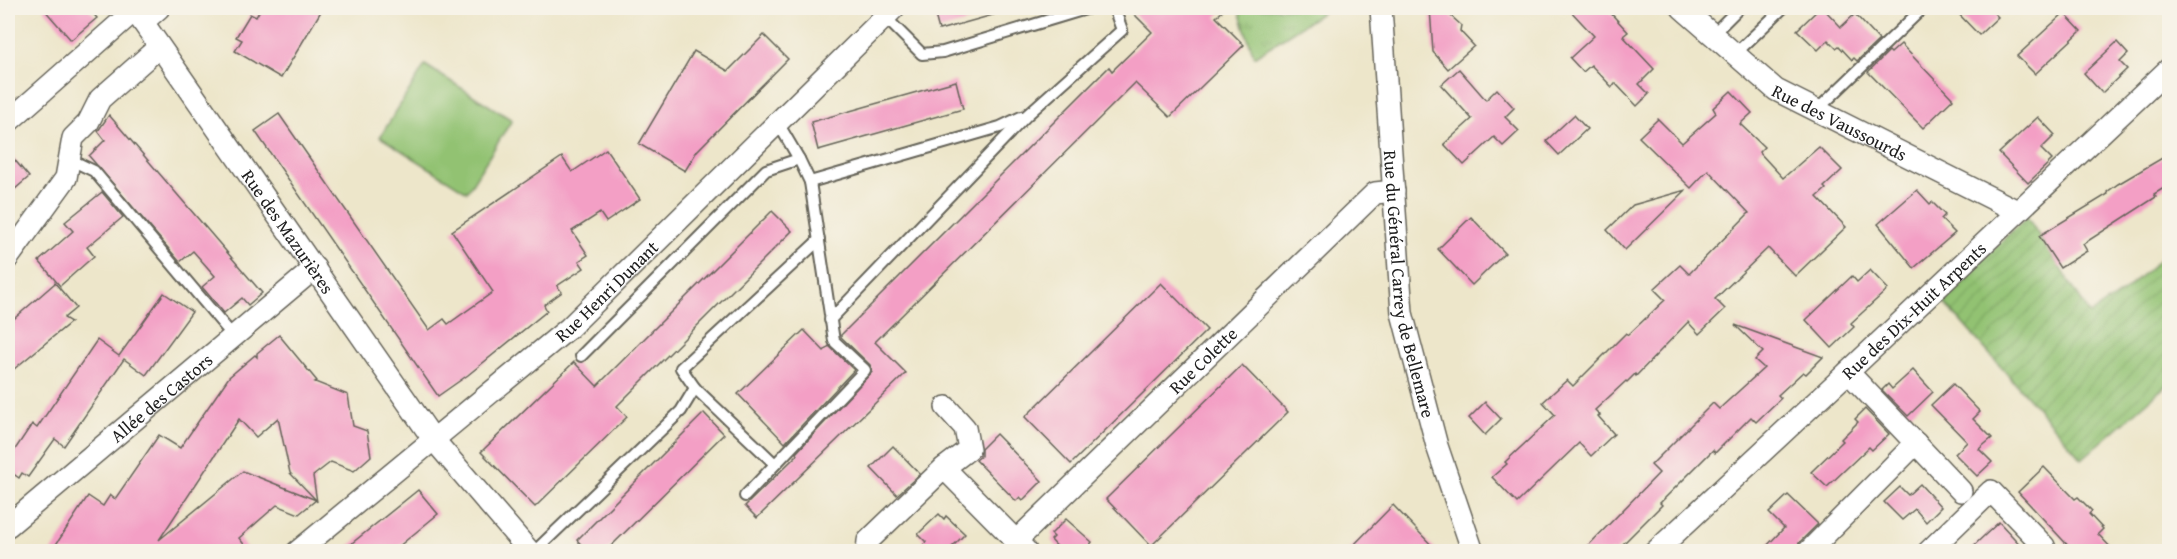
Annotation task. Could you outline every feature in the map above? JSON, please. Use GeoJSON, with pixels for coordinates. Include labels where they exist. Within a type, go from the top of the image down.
{"type":"FeatureCollection","features":[{"type":"Feature","properties":{"kind":"street"},"geometry":{"type":"LineString","coordinates":[[9,119],[137,13],[159,8]]}},
{"type":"Feature","properties":{"kind":"street","name":"Rue du Général Carrey de Bellemare"},"geometry":{"type":"LineString","coordinates":[[1381,8],[1402,314],[1437,446],[1473,552]]}},
{"type":"Feature","properties":{"kind":"street","name":"Rue des Vaussourds"},"geometry":{"type":"LineString","coordinates":[[1682,8],[1776,90],[2016,211]]}},
{"type":"Feature","properties":{"kind":"street","name":"Rue Henri Dunant"},"geometry":{"type":"LineString","coordinates":[[297,552],[570,328],[890,12]]}},
{"type":"Feature","properties":{"kind":"street","name":"Rue des Mazurières"},"geometry":{"type":"LineString","coordinates":[[137,13],[433,439],[532,552]]}},
{"type":"Feature","properties":{"kind":"street"},"geometry":{"type":"LineString","coordinates":[[8,258],[66,178],[73,138],[88,123],[100,99],[159,47]]}},
{"type":"Feature","properties":{"kind":"street","name":"Rue des Dix-Huit Arpents"},"geometry":{"type":"LineString","coordinates":[[1655,552],[2169,68]]}},
{"type":"Feature","properties":{"kind":"street","name":"Rue Colette"},"geometry":{"type":"LineString","coordinates":[[1021,546],[1376,193],[1394,191]]}},
{"type":"Feature","properties":{"kind":"street","name":"Allée des Castors"},"geometry":{"type":"LineString","coordinates":[[8,526],[315,268]]}},
{"type":"Feature","properties":{"kind":"street"},"geometry":{"type":"LineString","coordinates":[[1848,372],[1961,490]]}},
{"type":"Feature","properties":{"kind":"street"},"geometry":{"type":"LineString","coordinates":[[867,552],[868,542],[944,468],[969,449],[965,428],[946,407]]}},
{"type":"Feature","properties":{"kind":"street"},"geometry":{"type":"LineString","coordinates":[[1808,552],[1916,443]]}},
{"type":"Feature","properties":{"kind":"street"},"geometry":{"type":"LineString","coordinates":[[944,468],[1021,546]]}},
{"type":"Feature","properties":{"kind":"street"},"geometry":{"type":"LineString","coordinates":[[1928,552],[1991,491],[2044,546],[2046,552]]}},
{"type":"Feature","properties":{"kind":"lane"},"geometry":{"type":"LineString","coordinates":[[890,12],[922,54],[943,52],[1089,8]]}},
{"type":"Feature","properties":{"kind":"lane"},"geometry":{"type":"LineString","coordinates":[[830,320],[1027,115],[1122,30],[1114,8]]}},
{"type":"Feature","properties":{"kind":"lane"},"geometry":{"type":"LineString","coordinates":[[1713,34],[1739,8]]}},
{"type":"Feature","properties":{"kind":"lane"},"geometry":{"type":"LineString","coordinates":[[1735,54],[1783,8]]}},
{"type":"Feature","properties":{"kind":"lane"},"geometry":{"type":"LineString","coordinates":[[1818,110],[1923,8]]}},
{"type":"Feature","properties":{"kind":"lane"},"geometry":{"type":"LineString","coordinates":[[810,182],[1000,127],[1027,115]]}},
{"type":"Feature","properties":{"kind":"lane"},"geometry":{"type":"LineString","coordinates":[[745,496],[865,370],[834,341],[810,182],[777,123]]}},
{"type":"Feature","properties":{"kind":"lane"},"geometry":{"type":"LineString","coordinates":[[69,159],[94,171],[233,336]]}},
{"type":"Feature","properties":{"kind":"lane"},"geometry":{"type":"LineString","coordinates":[[581,356],[766,170],[799,159]]}},
{"type":"Feature","properties":{"kind":"lane"},"geometry":{"type":"LineString","coordinates":[[775,464],[695,388],[681,368],[819,240]]}},
{"type":"Feature","properties":{"kind":"lane"},"geometry":{"type":"LineString","coordinates":[[532,552],[681,411],[695,388]]}},
{"type":"Feature","properties":{"kind":"green space"},"geometry":{"type":"Polygon","coordinates":[[[1238,8],[1329,8],[1254,57],[1238,8]]]}},
{"type":"Feature","properties":{"kind":"green space"},"geometry":{"type":"Polygon","coordinates":[[[425,65],[512,120],[467,192],[380,137],[425,65]]]}},
{"type":"Feature","properties":{"kind":"green space"},"geometry":{"type":"Polygon","coordinates":[[[2027,217],[2090,314],[2123,292],[2169,251],[2169,383],[2082,459],[1941,299],[2027,217]]]}},
{"type":"Feature","properties":{"kind":"building"},"geometry":{"type":"Polygon","coordinates":[[[43,8],[88,8],[97,18],[71,40],[43,8]]]}},
{"type":"Feature","properties":{"kind":"building"},"geometry":{"type":"Polygon","coordinates":[[[261,8],[323,8],[281,78],[235,51],[242,40],[236,37],[250,14],[256,17],[261,8]]]}},
{"type":"Feature","properties":{"kind":"building"},"geometry":{"type":"Polygon","coordinates":[[[933,8],[999,8],[1000,13],[939,30],[933,8]]]}},
{"type":"Feature","properties":{"kind":"building"},"geometry":{"type":"Polygon","coordinates":[[[1128,8],[1226,8],[1216,17],[1244,45],[1170,117],[1135,83],[875,342],[906,373],[757,518],[745,506],[797,455],[796,453],[872,372],[870,365],[841,335],[1109,67],[1112,71],[1152,32],[1128,8]]]}},
{"type":"Feature","properties":{"kind":"building"},"geometry":{"type":"Polygon","coordinates":[[[1430,8],[1461,8],[1451,16],[1461,25],[1460,31],[1474,46],[1448,69],[1433,52],[1430,8]]]}},
{"type":"Feature","properties":{"kind":"building"},"geometry":{"type":"Polygon","coordinates":[[[1568,8],[1606,8],[1628,32],[1623,36],[1654,69],[1639,84],[1649,94],[1637,106],[1615,83],[1612,87],[1591,65],[1583,72],[1570,58],[1594,36],[1568,8]]]}},
{"type":"Feature","properties":{"kind":"building"},"geometry":{"type":"Polygon","coordinates":[[[1820,8],[1823,8],[1841,27],[1855,14],[1879,40],[1857,61],[1854,58],[1852,60],[1839,46],[1836,48],[1828,40],[1818,50],[1797,30],[1820,8]]]}},
{"type":"Feature","properties":{"kind":"building"},"geometry":{"type":"Polygon","coordinates":[[[1953,8],[1989,8],[1998,17],[1979,35],[1953,8]]]}},
{"type":"Feature","properties":{"kind":"building"},"geometry":{"type":"Polygon","coordinates":[[[2064,13],[2081,31],[2035,74],[2017,56],[2064,13]]]}},
{"type":"Feature","properties":{"kind":"building"},"geometry":{"type":"Polygon","coordinates":[[[764,35],[788,59],[697,151],[685,171],[639,144],[694,51],[728,71],[764,35]]]}},
{"type":"Feature","properties":{"kind":"building"},"geometry":{"type":"Polygon","coordinates":[[[2117,42],[2128,54],[2120,62],[2127,69],[2102,93],[2084,73],[2117,42]]]}},
{"type":"Feature","properties":{"kind":"building"},"geometry":{"type":"Polygon","coordinates":[[[1901,44],[1953,99],[1923,128],[1868,72],[1889,51],[1891,53],[1901,44]]]}},
{"type":"Feature","properties":{"kind":"building"},"geometry":{"type":"Polygon","coordinates":[[[1459,69],[1486,100],[1497,89],[1514,108],[1505,117],[1519,131],[1503,146],[1494,137],[1464,165],[1444,144],[1472,119],[1441,85],[1459,69]]]}},
{"type":"Feature","properties":{"kind":"building"},"geometry":{"type":"Polygon","coordinates":[[[956,81],[963,109],[818,150],[811,122],[956,81]]]}},
{"type":"Feature","properties":{"kind":"building"},"geometry":{"type":"Polygon","coordinates":[[[1731,91],[1752,113],[1740,124],[1764,147],[1759,152],[1783,178],[1819,147],[1842,170],[1817,197],[1846,227],[1795,276],[1768,248],[1715,299],[1725,309],[1699,334],[1688,322],[1636,376],[1635,374],[1626,381],[1595,410],[1614,434],[1591,456],[1579,443],[1517,503],[1492,477],[1555,415],[1543,402],[1567,380],[1573,386],[1626,333],[1628,335],[1665,300],[1654,289],[1680,265],[1689,274],[1749,213],[1708,170],[1691,188],[1639,137],[1658,119],[1682,143],[1716,113],[1713,108],[1731,91]]]}},
{"type":"Feature","properties":{"kind":"building"},"geometry":{"type":"Polygon","coordinates":[[[279,114],[429,330],[444,319],[448,324],[493,292],[452,231],[562,157],[572,172],[606,149],[640,199],[606,222],[600,213],[572,231],[588,255],[579,261],[584,268],[557,286],[562,292],[544,305],[547,311],[468,375],[438,396],[255,131],[279,114]]]}},
{"type":"Feature","properties":{"kind":"building"},"geometry":{"type":"Polygon","coordinates":[[[109,115],[262,293],[248,305],[242,298],[224,313],[202,287],[215,276],[193,251],[180,262],[89,156],[105,140],[98,131],[109,115]]]}},
{"type":"Feature","properties":{"kind":"building"},"geometry":{"type":"Polygon","coordinates":[[[1574,115],[1587,129],[1559,155],[1546,141],[1574,115]]]}},
{"type":"Feature","properties":{"kind":"building"},"geometry":{"type":"Polygon","coordinates":[[[2038,117],[2055,135],[2041,149],[2052,160],[2028,183],[1999,153],[2038,117]]]}},
{"type":"Feature","properties":{"kind":"building"},"geometry":{"type":"Polygon","coordinates":[[[8,152],[29,177],[8,195],[8,152]]]}},
{"type":"Feature","properties":{"kind":"building"},"geometry":{"type":"Polygon","coordinates":[[[2169,154],[2169,185],[2154,194],[2156,197],[2083,244],[2087,251],[2060,268],[2039,236],[2108,194],[2107,192],[2118,184],[2169,154]]]}},
{"type":"Feature","properties":{"kind":"building"},"geometry":{"type":"Polygon","coordinates":[[[1686,190],[1625,250],[1607,230],[1633,205],[1686,190]]]}},
{"type":"Feature","properties":{"kind":"building"},"geometry":{"type":"Polygon","coordinates":[[[1917,190],[1945,215],[1941,219],[1955,233],[1914,268],[1878,224],[1917,190]]]}},
{"type":"Feature","properties":{"kind":"building"},"geometry":{"type":"Polygon","coordinates":[[[102,192],[123,217],[87,247],[94,256],[60,286],[39,261],[73,231],[65,222],[102,192]]]}},
{"type":"Feature","properties":{"kind":"building"},"geometry":{"type":"Polygon","coordinates":[[[772,211],[792,231],[617,406],[627,417],[535,507],[481,452],[574,362],[597,386],[772,211]]]}},
{"type":"Feature","properties":{"kind":"building"},"geometry":{"type":"Polygon","coordinates":[[[1471,217],[1505,253],[1472,285],[1438,249],[1471,217]]]}},
{"type":"Feature","properties":{"kind":"building"},"geometry":{"type":"Polygon","coordinates":[[[1870,270],[1888,289],[1851,323],[1854,327],[1832,348],[1806,320],[1852,276],[1857,282],[1870,270]]]}},
{"type":"Feature","properties":{"kind":"building"},"geometry":{"type":"Polygon","coordinates":[[[55,283],[76,308],[64,318],[71,322],[8,374],[8,324],[55,283]]]}},
{"type":"Feature","properties":{"kind":"building"},"geometry":{"type":"Polygon","coordinates":[[[1161,283],[1207,330],[1071,464],[1025,417],[1161,283]]]}},
{"type":"Feature","properties":{"kind":"building"},"geometry":{"type":"Polygon","coordinates":[[[164,293],[192,312],[146,375],[124,359],[64,446],[55,439],[28,477],[22,473],[19,478],[8,470],[8,460],[32,424],[37,428],[97,340],[119,356],[164,293]]]}},
{"type":"Feature","properties":{"kind":"building"},"geometry":{"type":"Polygon","coordinates":[[[1735,325],[1823,357],[1806,374],[1803,372],[1778,395],[1781,398],[1756,422],[1751,417],[1715,453],[1713,450],[1615,552],[1582,552],[1659,473],[1651,465],[1713,403],[1719,409],[1764,368],[1755,360],[1763,352],[1735,325]]]}},
{"type":"Feature","properties":{"kind":"building"},"geometry":{"type":"Polygon","coordinates":[[[804,330],[824,351],[829,346],[854,370],[785,443],[738,394],[804,330]]]}},
{"type":"Feature","properties":{"kind":"building"},"geometry":{"type":"Polygon","coordinates":[[[279,335],[317,381],[315,382],[348,395],[353,426],[367,431],[371,456],[354,471],[331,462],[313,476],[317,502],[316,500],[299,514],[277,505],[239,538],[250,552],[51,552],[88,496],[103,506],[110,495],[115,499],[159,435],[180,448],[229,377],[255,355],[257,357],[257,353],[279,335]],[[278,418],[256,437],[239,419],[159,540],[243,471],[316,500],[290,473],[278,418]]]}},
{"type":"Feature","properties":{"kind":"building"},"geometry":{"type":"Polygon","coordinates":[[[1242,365],[1288,412],[1151,546],[1106,499],[1242,365]]]}},
{"type":"Feature","properties":{"kind":"building"},"geometry":{"type":"Polygon","coordinates":[[[1913,370],[1933,392],[1908,416],[1882,390],[1888,384],[1892,389],[1913,370]]]}},
{"type":"Feature","properties":{"kind":"building"},"geometry":{"type":"Polygon","coordinates":[[[1953,384],[1980,412],[1973,419],[1992,438],[1979,449],[1992,462],[1977,476],[1955,454],[1967,442],[1931,405],[1953,384]]]}},
{"type":"Feature","properties":{"kind":"building"},"geometry":{"type":"Polygon","coordinates":[[[1485,402],[1501,419],[1485,435],[1469,418],[1485,402]]]}},
{"type":"Feature","properties":{"kind":"building"},"geometry":{"type":"Polygon","coordinates":[[[1865,409],[1889,434],[1872,450],[1869,447],[1827,487],[1811,472],[1843,441],[1841,439],[1858,422],[1855,419],[1865,409]]]}},
{"type":"Feature","properties":{"kind":"building"},"geometry":{"type":"Polygon","coordinates":[[[704,413],[724,434],[605,552],[588,552],[577,540],[704,413]]]}},
{"type":"Feature","properties":{"kind":"building"},"geometry":{"type":"Polygon","coordinates":[[[996,434],[1042,481],[1023,500],[1020,497],[1016,501],[976,460],[981,456],[981,449],[996,434]]]}},
{"type":"Feature","properties":{"kind":"building"},"geometry":{"type":"Polygon","coordinates":[[[893,446],[920,474],[897,495],[871,468],[893,446]]]}},
{"type":"Feature","properties":{"kind":"building"},"geometry":{"type":"Polygon","coordinates":[[[2044,467],[2075,499],[2078,497],[2092,511],[2089,514],[2103,529],[2098,534],[2115,552],[2074,552],[2018,492],[2044,467]]]}},
{"type":"Feature","properties":{"kind":"building"},"geometry":{"type":"Polygon","coordinates":[[[1920,484],[1941,507],[1926,522],[1915,509],[1902,520],[1884,502],[1900,487],[1908,495],[1920,484]]]}},
{"type":"Feature","properties":{"kind":"building"},"geometry":{"type":"Polygon","coordinates":[[[418,490],[438,514],[392,552],[341,552],[418,490]]]}},
{"type":"Feature","properties":{"kind":"building"},"geometry":{"type":"Polygon","coordinates":[[[1788,495],[1818,524],[1799,543],[1796,552],[1761,552],[1784,528],[1769,513],[1788,495]]]}},
{"type":"Feature","properties":{"kind":"building"},"geometry":{"type":"Polygon","coordinates":[[[1393,505],[1438,552],[1347,552],[1393,505]]]}},
{"type":"Feature","properties":{"kind":"building"},"geometry":{"type":"Polygon","coordinates":[[[939,514],[944,519],[946,516],[965,534],[947,552],[917,552],[926,542],[918,534],[939,514]]]}},
{"type":"Feature","properties":{"kind":"building"},"geometry":{"type":"Polygon","coordinates":[[[1066,519],[1092,542],[1085,552],[1062,552],[1051,540],[1054,537],[1051,534],[1066,519]]]}},
{"type":"Feature","properties":{"kind":"building"},"geometry":{"type":"Polygon","coordinates":[[[1999,522],[2027,552],[1967,552],[1985,535],[1999,522]]]}}]}
